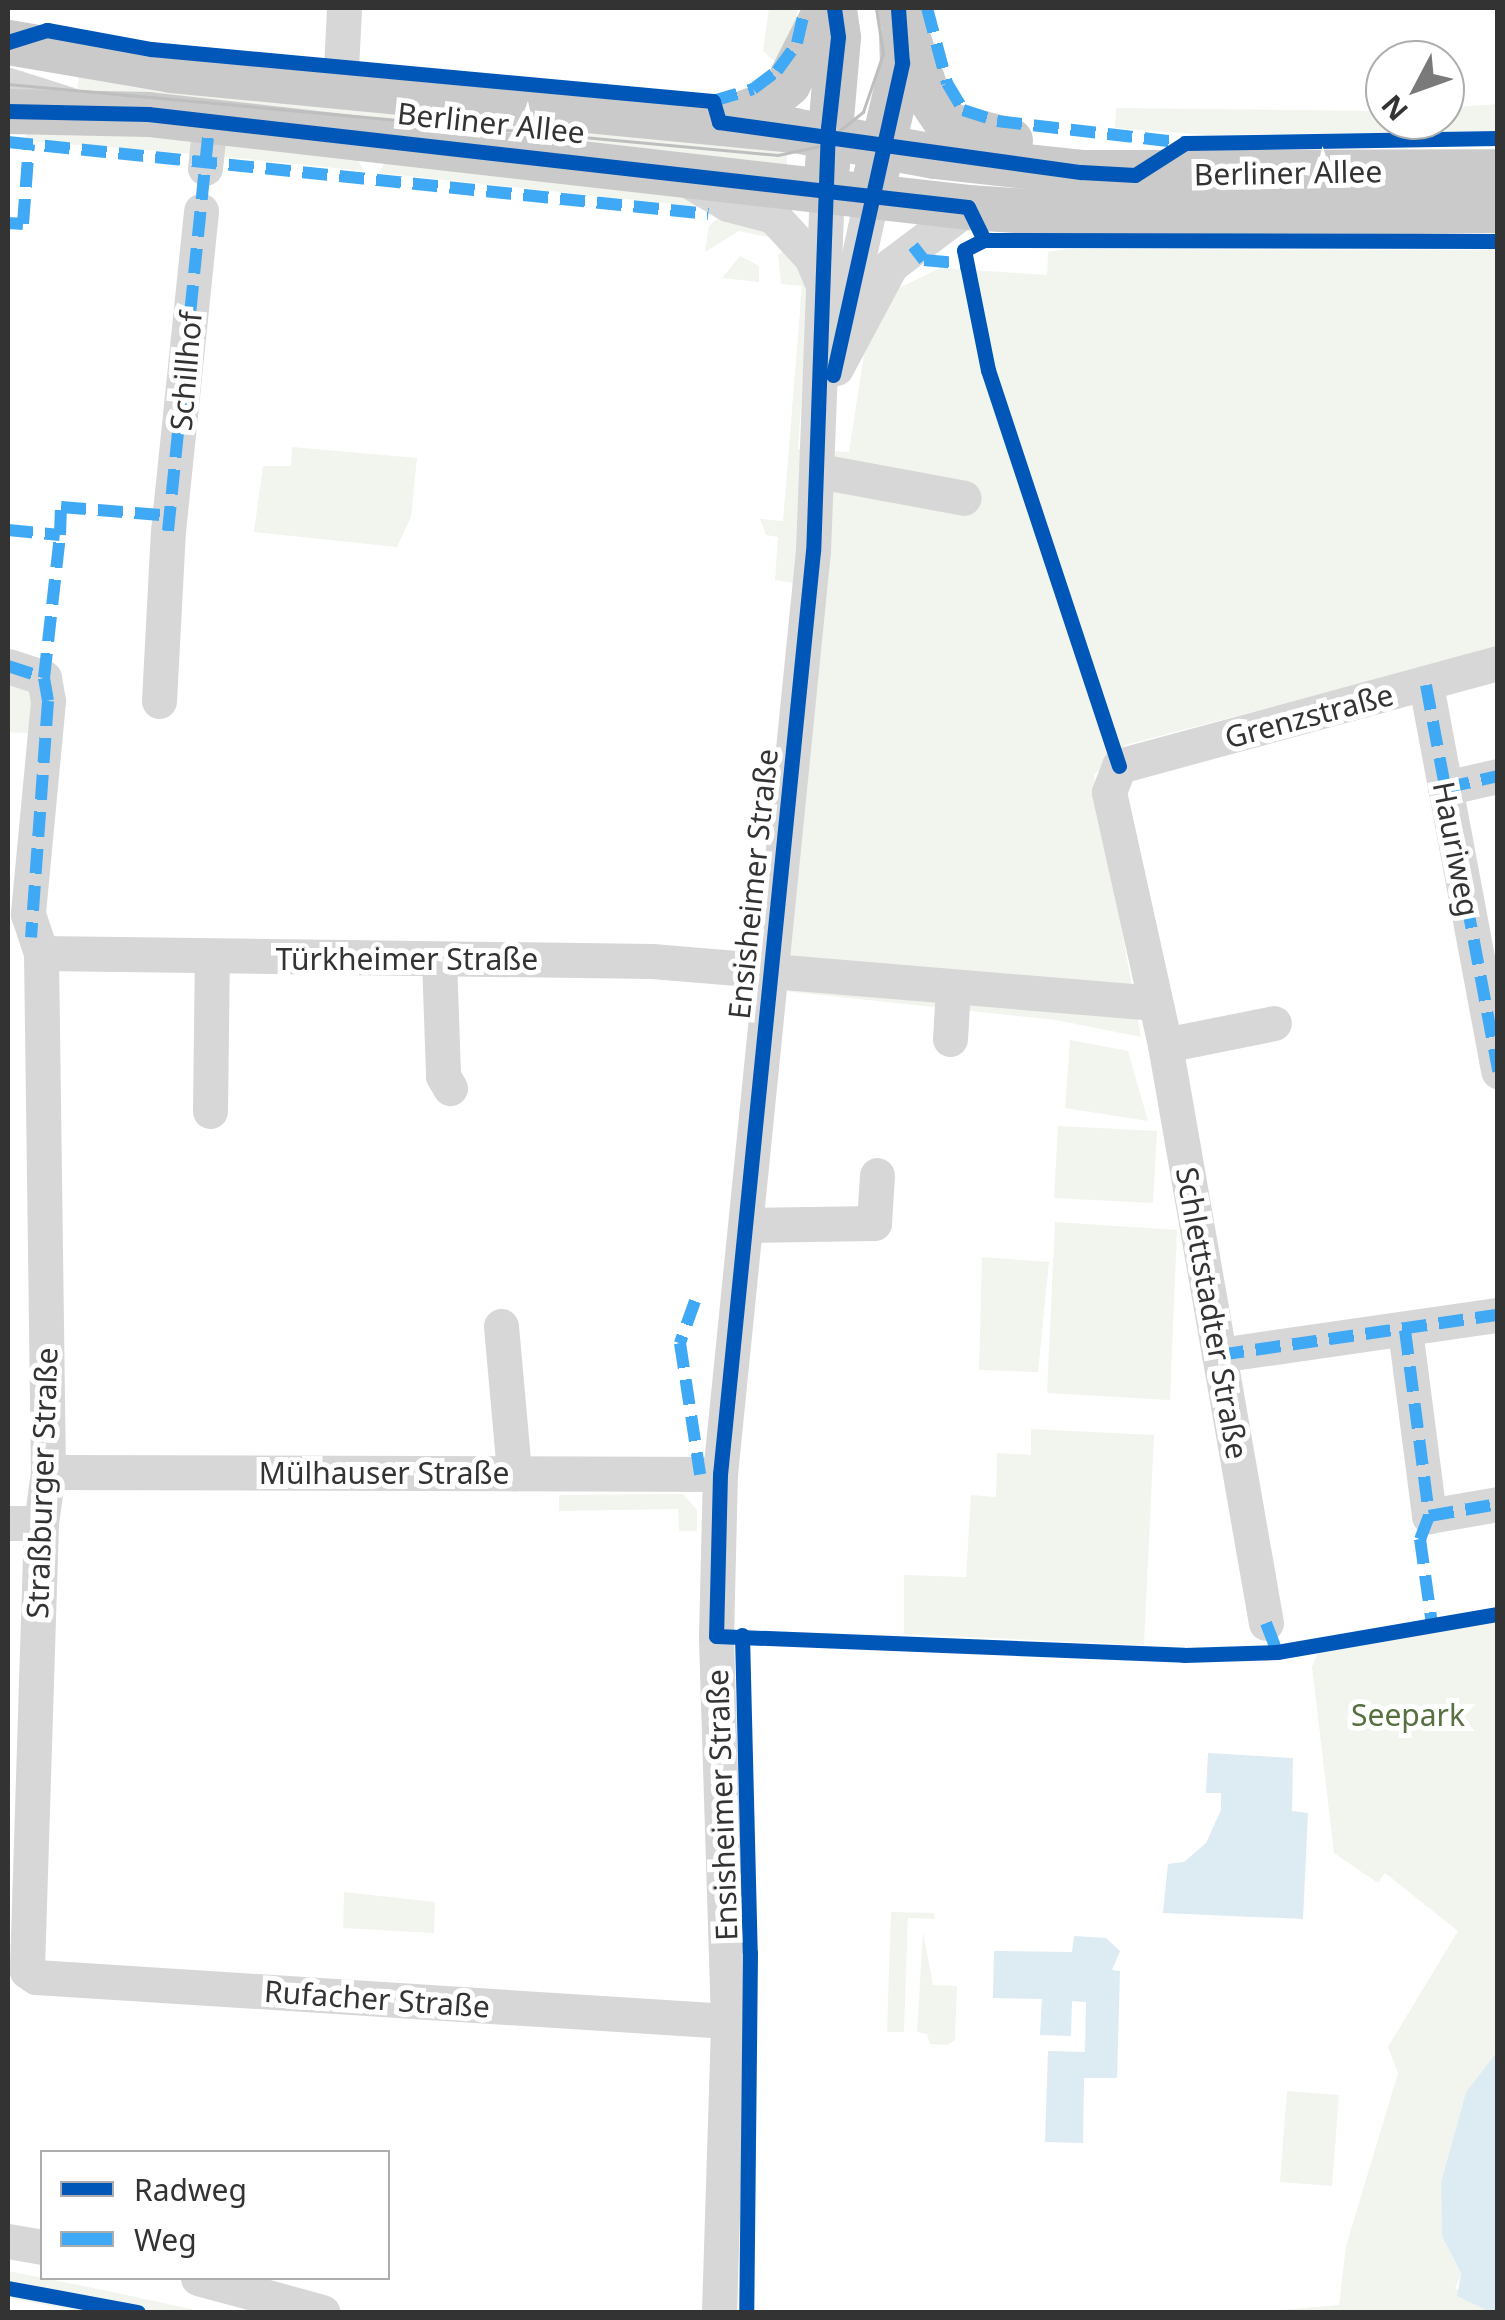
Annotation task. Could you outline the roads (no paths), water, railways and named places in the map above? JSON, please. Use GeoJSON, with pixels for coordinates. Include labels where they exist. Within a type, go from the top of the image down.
{"type":"FeatureCollection","features":[{"type":"Feature","properties":{"kind":"main road"},"geometry":{"type":"LineString","coordinates":[[719,122],[761,106],[788,83],[830,8]]}},
{"type":"Feature","properties":{"kind":"main road","name":"Ensisheimer Straße"},"geometry":{"type":"LineString","coordinates":[[830,8],[838,37],[828,136],[849,196]]}},
{"type":"Feature","properties":{"kind":"main road"},"geometry":{"type":"LineString","coordinates":[[849,196],[881,146],[902,64],[898,10]]}},
{"type":"Feature","properties":{"kind":"main road"},"geometry":{"type":"LineString","coordinates":[[898,10],[926,94],[947,124],[1024,142],[1080,172]]}},
{"type":"Feature","properties":{"kind":"main road","name":"Berliner Allee"},"geometry":{"type":"LineString","coordinates":[[8,42],[340,88],[719,122],[1080,172],[1498,171]]}},
{"type":"Feature","properties":{"kind":"main road","name":"Berliner Allee"},"geometry":{"type":"LineString","coordinates":[[8,111],[210,120],[968,207],[1093,215],[1498,210]]}},
{"type":"Feature","properties":{"kind":"street"},"geometry":{"type":"LineString","coordinates":[[340,88],[344,8]]}},
{"type":"Feature","properties":{"kind":"street"},"geometry":{"type":"LineString","coordinates":[[8,70],[89,55]]}},
{"type":"Feature","properties":{"kind":"street"},"geometry":{"type":"LineString","coordinates":[[8,85],[88,112]]}},
{"type":"Feature","properties":{"kind":"street"},"geometry":{"type":"LineString","coordinates":[[205,168],[210,120]]}},
{"type":"Feature","properties":{"kind":"street"},"geometry":{"type":"LineString","coordinates":[[675,172],[728,204],[773,216],[812,257],[824,287]]}},
{"type":"Feature","properties":{"kind":"street","name":"Ensisheimer Straße"},"geometry":{"type":"LineString","coordinates":[[718,2312],[728,2021],[716,1636],[720,1474],[818,471],[824,287],[849,196]]}},
{"type":"Feature","properties":{"kind":"street","name":"Ensisheimer Straße"},"geometry":{"type":"LineString","coordinates":[[822,403],[836,368],[849,196]]}},
{"type":"Feature","properties":{"kind":"street"},"geometry":{"type":"LineString","coordinates":[[836,368],[891,265],[968,207]]}},
{"type":"Feature","properties":{"kind":"street","name":"Schillhof"},"geometry":{"type":"LineString","coordinates":[[159,700],[168,530],[201,210]]}},
{"type":"Feature","properties":{"kind":"street"},"geometry":{"type":"LineString","coordinates":[[818,471],[964,498]]}},
{"type":"Feature","properties":{"kind":"street","name":"Grenzstraße"},"geometry":{"type":"LineString","coordinates":[[1120,766],[1498,663]]}},
{"type":"Feature","properties":{"kind":"street","name":"Straßburger Straße"},"geometry":{"type":"LineString","coordinates":[[8,666],[44,678],[48,701],[27,941],[48,1472],[24,1523],[27,1971]]}},
{"type":"Feature","properties":{"kind":"street","name":"Hauriweg"},"geometry":{"type":"LineString","coordinates":[[1426,685],[1498,1071]]}},
{"type":"Feature","properties":{"kind":"street","name":"Schlettstadter Straße"},"geometry":{"type":"LineString","coordinates":[[1120,766],[1109,792],[1165,1044],[1266,1624]]}},
{"type":"Feature","properties":{"kind":"street"},"geometry":{"type":"LineString","coordinates":[[1445,788],[1498,776]]}},
{"type":"Feature","properties":{"kind":"street","name":"Türkheimer Straße"},"geometry":{"type":"LineString","coordinates":[[27,941],[212,957],[652,961],[772,972]]}},
{"type":"Feature","properties":{"kind":"street"},"geometry":{"type":"LineString","coordinates":[[210,1111],[212,957]]}},
{"type":"Feature","properties":{"kind":"street"},"geometry":{"type":"LineString","coordinates":[[439,959],[443,1076],[450,1088]]}},
{"type":"Feature","properties":{"kind":"street"},"geometry":{"type":"LineString","coordinates":[[772,972],[1155,1003]]}},
{"type":"Feature","properties":{"kind":"street"},"geometry":{"type":"LineString","coordinates":[[950,1039],[953,987]]}},
{"type":"Feature","properties":{"kind":"street"},"geometry":{"type":"LineString","coordinates":[[1165,1044],[1274,1023]]}},
{"type":"Feature","properties":{"kind":"street"},"geometry":{"type":"LineString","coordinates":[[746,1225],[874,1223],[876,1174]]}},
{"type":"Feature","properties":{"kind":"street"},"geometry":{"type":"LineString","coordinates":[[1219,1355],[1498,1315]]}},
{"type":"Feature","properties":{"kind":"street"},"geometry":{"type":"LineString","coordinates":[[501,1326],[514,1473]]}},
{"type":"Feature","properties":{"kind":"street"},"geometry":{"type":"LineString","coordinates":[[1405,1330],[1429,1516],[1498,1504]]}},
{"type":"Feature","properties":{"kind":"street","name":"Mülhauser Straße"},"geometry":{"type":"LineString","coordinates":[[48,1472],[720,1474]]}},
{"type":"Feature","properties":{"kind":"street","name":"Rufacher Straße"},"geometry":{"type":"LineString","coordinates":[[27,1971],[36,1977],[728,2021]]}},
{"type":"Feature","properties":{"kind":"street"},"geometry":{"type":"LineString","coordinates":[[8,2241],[40,2247]]}},
{"type":"Feature","properties":{"kind":"street"},"geometry":{"type":"LineString","coordinates":[[205,2280],[322,2312]]}},
{"type":"Feature","properties":{"kind":"tram line"},"geometry":{"type":"LineString","coordinates":[[8,84],[778,155],[820,146],[863,112],[883,54],[876,8]]}},
{"type":"Feature","properties":{"kind":"park label","name":"Seepark"},"geometry":{"type":"Point","coordinates":[1408,1715]}}]}
